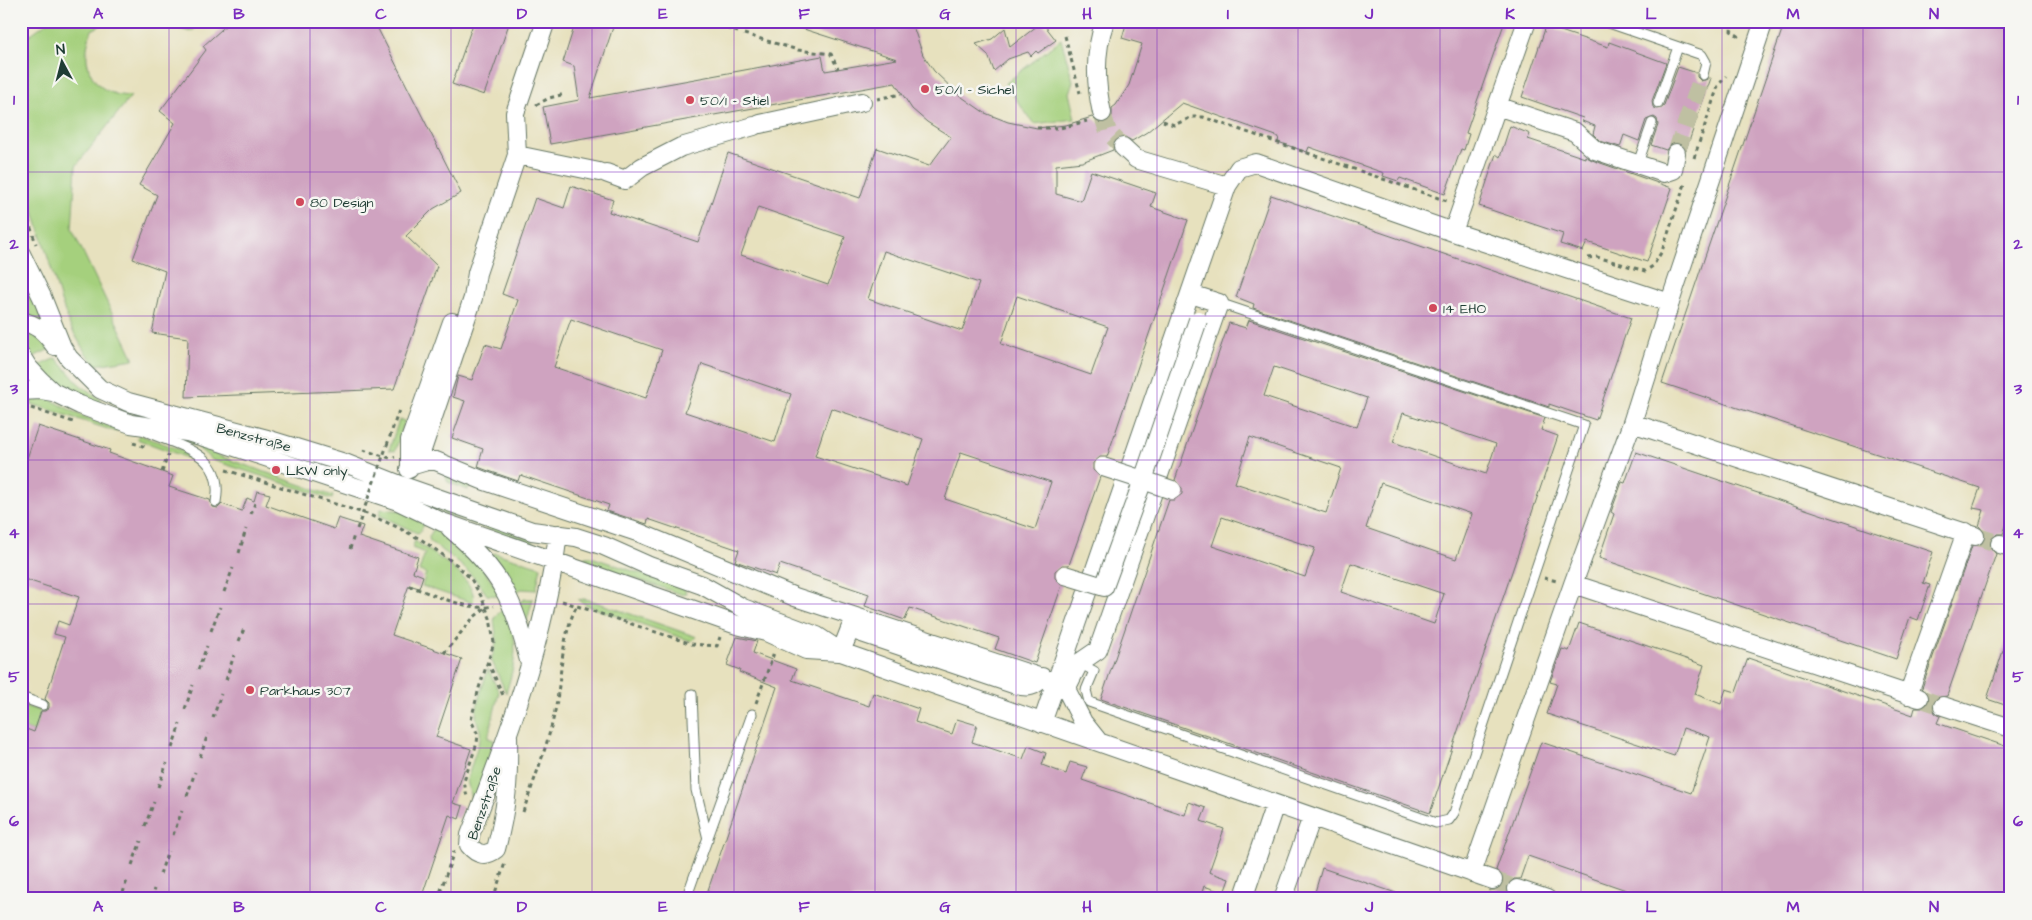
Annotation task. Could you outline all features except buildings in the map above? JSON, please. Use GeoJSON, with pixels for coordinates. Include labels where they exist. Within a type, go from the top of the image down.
{"type":"FeatureCollection","features":[{"type":"Feature","properties":{"kind":"street"},"geometry":{"type":"LineString","coordinates":[[400,494],[410,466],[422,450],[428,409],[462,294],[477,273],[517,155],[515,114],[546,21]]}},
{"type":"Feature","properties":{"kind":"street"},"geometry":{"type":"LineString","coordinates":[[1095,118],[1096,69],[1101,34],[1105,21]]}},
{"type":"Feature","properties":{"kind":"street"},"geometry":{"type":"LineString","coordinates":[[1453,232],[1527,21]]}},
{"type":"Feature","properties":{"kind":"street"},"geometry":{"type":"LineString","coordinates":[[1472,873],[1632,422],[1764,21]]}},
{"type":"Feature","properties":{"kind":"street"},"geometry":{"type":"LineString","coordinates":[[517,155],[603,173],[625,180],[642,167],[681,147],[808,112],[862,102]]}},
{"type":"Feature","properties":{"kind":"street"},"geometry":{"type":"LineString","coordinates":[[1497,106],[1575,132],[1595,150],[1664,173],[1673,170],[1676,153]]}},
{"type":"Feature","properties":{"kind":"street"},"geometry":{"type":"LineString","coordinates":[[1123,147],[1136,158],[1227,186]]}},
{"type":"Feature","properties":{"kind":"street"},"geometry":{"type":"LineString","coordinates":[[841,652],[850,629],[1026,687],[1036,684],[1055,683],[1098,650],[1205,298],[1227,186],[1239,168],[1256,164],[1453,232],[1670,303]]}},
{"type":"Feature","properties":{"kind":"street","name":"Benzstraße"},"geometry":{"type":"LineString","coordinates":[[30,253],[69,358],[100,389],[128,402],[328,458],[400,494],[442,522],[482,558],[494,572],[510,600],[519,622],[530,664]]}},
{"type":"Feature","properties":{"kind":"street"},"geometry":{"type":"LineString","coordinates":[[1065,575],[1104,587],[1143,480],[1205,298]]}},
{"type":"Feature","properties":{"kind":"street"},"geometry":{"type":"LineString","coordinates":[[1042,723],[1055,683],[1205,298]]}},
{"type":"Feature","properties":{"kind":"street"},"geometry":{"type":"LineString","coordinates":[[21,321],[33,324],[44,330],[57,349],[69,358]]}},
{"type":"Feature","properties":{"kind":"street","name":"Benzstraße"},"geometry":{"type":"LineString","coordinates":[[21,356],[28,367],[53,392],[128,432],[187,432],[532,531],[576,537],[604,546],[649,566],[702,585],[743,608],[768,625]]}},
{"type":"Feature","properties":{"kind":"street"},"geometry":{"type":"LineString","coordinates":[[25,399],[41,390],[53,392]]}},
{"type":"Feature","properties":{"kind":"street"},"geometry":{"type":"LineString","coordinates":[[1573,584],[1914,696],[1971,534],[1632,422]]}},
{"type":"Feature","properties":{"kind":"street"},"geometry":{"type":"LineString","coordinates":[[410,466],[427,461],[436,461],[482,480],[640,533],[795,597],[1055,683],[1099,742]]}},
{"type":"Feature","properties":{"kind":"street"},"geometry":{"type":"LineString","coordinates":[[1104,467],[1172,490]]}},
{"type":"Feature","properties":{"kind":"street","name":"Benzstraße"},"geometry":{"type":"LineString","coordinates":[[442,522],[632,587],[730,627],[768,625]]}},
{"type":"Feature","properties":{"kind":"street","name":"Benzstraße"},"geometry":{"type":"LineString","coordinates":[[508,736],[509,780],[505,813],[496,849],[483,855],[474,852],[469,846],[470,835],[508,736],[530,664],[549,596],[558,534]]}},
{"type":"Feature","properties":{"kind":"street"},"geometry":{"type":"LineString","coordinates":[[768,625],[806,650],[841,652],[1493,880]]}},
{"type":"Feature","properties":{"kind":"street"},"geometry":{"type":"LineString","coordinates":[[1943,706],[2011,728]]}},
{"type":"Feature","properties":{"kind":"street"},"geometry":{"type":"LineString","coordinates":[[1243,899],[1275,804]]}},
{"type":"Feature","properties":{"kind":"street"},"geometry":{"type":"LineString","coordinates":[[1283,899],[1312,817]]}},
{"type":"Feature","properties":{"kind":"street"},"geometry":{"type":"LineString","coordinates":[[1517,888],[1546,899]]}},
{"type":"Feature","properties":{"kind":"lane"},"geometry":{"type":"LineString","coordinates":[[1604,21],[1702,55],[1706,62],[1703,75]]}},
{"type":"Feature","properties":{"kind":"lane"},"geometry":{"type":"LineString","coordinates":[[1658,103],[1678,46]]}},
{"type":"Feature","properties":{"kind":"lane"},"geometry":{"type":"LineString","coordinates":[[1638,163],[1652,123]]}},
{"type":"Feature","properties":{"kind":"lane"},"geometry":{"type":"LineString","coordinates":[[1079,663],[1094,671],[1086,690],[1089,702],[1436,823],[1449,820],[1454,813],[1584,425],[1205,298]]}},
{"type":"Feature","properties":{"kind":"lane"},"geometry":{"type":"LineString","coordinates":[[128,432],[165,440],[188,448],[204,457],[211,465],[218,491],[216,502]]}},
{"type":"Feature","properties":{"kind":"lane"},"geometry":{"type":"LineString","coordinates":[[692,694],[696,790],[708,840]]}},
{"type":"Feature","properties":{"kind":"lane"},"geometry":{"type":"LineString","coordinates":[[21,697],[43,705]]}},
{"type":"Feature","properties":{"kind":"lane"},"geometry":{"type":"LineString","coordinates":[[686,899],[752,714]]}},
{"type":"Feature","properties":{"kind":"path"},"geometry":{"type":"LineString","coordinates":[[704,21],[738,32]]}},
{"type":"Feature","properties":{"kind":"path"},"geometry":{"type":"LineString","coordinates":[[1732,21],[1731,31],[1740,36],[1738,44]]}},
{"type":"Feature","properties":{"kind":"path"},"geometry":{"type":"LineString","coordinates":[[744,34],[798,50],[831,54],[838,69]]}},
{"type":"Feature","properties":{"kind":"path"},"geometry":{"type":"LineString","coordinates":[[1065,36],[1077,83]]}},
{"type":"Feature","properties":{"kind":"path"},"geometry":{"type":"LineString","coordinates":[[1693,159],[1718,86],[1727,76],[1730,68]]}},
{"type":"Feature","properties":{"kind":"path"},"geometry":{"type":"LineString","coordinates":[[862,102],[901,94]]}},
{"type":"Feature","properties":{"kind":"path"},"geometry":{"type":"LineString","coordinates":[[1163,121],[1174,125],[1192,117],[1203,117],[1462,206]]}},
{"type":"Feature","properties":{"kind":"path"},"geometry":{"type":"LineString","coordinates":[[1037,128],[1060,128],[1095,118]]}},
{"type":"Feature","properties":{"kind":"path"},"geometry":{"type":"LineString","coordinates":[[1581,258],[1597,257],[1645,272],[1653,266],[1662,251],[1687,178]]}},
{"type":"Feature","properties":{"kind":"path"},"geometry":{"type":"LineString","coordinates":[[21,197],[30,253]]}},
{"type":"Feature","properties":{"kind":"path"},"geometry":{"type":"LineString","coordinates":[[25,399],[82,425]]}},
{"type":"Feature","properties":{"kind":"path"},"geometry":{"type":"LineString","coordinates":[[357,529],[399,410]]}},
{"type":"Feature","properties":{"kind":"path"},"geometry":{"type":"LineString","coordinates":[[128,432],[151,449]]}},
{"type":"Feature","properties":{"kind":"path"},"geometry":{"type":"LineString","coordinates":[[358,448],[394,458],[398,449]]}},
{"type":"Feature","properties":{"kind":"path"},"geometry":{"type":"LineString","coordinates":[[160,452],[175,457]]}},
{"type":"Feature","properties":{"kind":"path"},"geometry":{"type":"LineString","coordinates":[[162,472],[168,455]]}},
{"type":"Feature","properties":{"kind":"path"},"geometry":{"type":"LineString","coordinates":[[211,465],[367,514],[402,529],[422,540],[457,565],[471,579],[485,608],[491,625],[494,643],[471,720],[478,735],[464,780],[468,801]]}},
{"type":"Feature","properties":{"kind":"path"},"geometry":{"type":"LineString","coordinates":[[251,514],[255,502]]}},
{"type":"Feature","properties":{"kind":"path"},"geometry":{"type":"LineString","coordinates":[[238,553],[246,529]]}},
{"type":"Feature","properties":{"kind":"path"},"geometry":{"type":"LineString","coordinates":[[350,548],[354,535]]}},
{"type":"Feature","properties":{"kind":"path"},"geometry":{"type":"LineString","coordinates":[[224,592],[233,568]]}},
{"type":"Feature","properties":{"kind":"path"},"geometry":{"type":"LineString","coordinates":[[1534,575],[1573,584]]}},
{"type":"Feature","properties":{"kind":"path"},"geometry":{"type":"LineString","coordinates":[[409,586],[470,606],[485,608]]}},
{"type":"Feature","properties":{"kind":"path"},"geometry":{"type":"LineString","coordinates":[[549,596],[692,644],[717,646],[730,627]]}},
{"type":"Feature","properties":{"kind":"path"},"geometry":{"type":"LineString","coordinates":[[444,653],[473,618],[485,608],[510,600]]}},
{"type":"Feature","properties":{"kind":"path"},"geometry":{"type":"LineString","coordinates":[[521,817],[551,725],[556,706],[563,648],[577,606]]}},
{"type":"Feature","properties":{"kind":"path"},"geometry":{"type":"LineString","coordinates":[[211,632],[220,607]]}},
{"type":"Feature","properties":{"kind":"path"},"geometry":{"type":"LineString","coordinates":[[240,640],[244,629]]}},
{"type":"Feature","properties":{"kind":"path"},"geometry":{"type":"LineString","coordinates":[[198,670],[206,646]]}},
{"type":"Feature","properties":{"kind":"path"},"geometry":{"type":"LineString","coordinates":[[761,689],[775,650]]}},
{"type":"Feature","properties":{"kind":"path"},"geometry":{"type":"LineString","coordinates":[[226,680],[234,655]]}},
{"type":"Feature","properties":{"kind":"path"},"geometry":{"type":"LineString","coordinates":[[488,661],[503,694],[501,703]]}},
{"type":"Feature","properties":{"kind":"path"},"geometry":{"type":"LineString","coordinates":[[185,710],[193,685]]}},
{"type":"Feature","properties":{"kind":"path"},"geometry":{"type":"LineString","coordinates":[[213,718],[221,694]]}},
{"type":"Feature","properties":{"kind":"path"},"geometry":{"type":"LineString","coordinates":[[172,748],[180,724]]}},
{"type":"Feature","properties":{"kind":"path"},"geometry":{"type":"LineString","coordinates":[[200,757],[208,734]]}},
{"type":"Feature","properties":{"kind":"path"},"geometry":{"type":"LineString","coordinates":[[158,788],[167,763]]}},
{"type":"Feature","properties":{"kind":"path"},"geometry":{"type":"LineString","coordinates":[[187,796],[195,772]]}},
{"type":"Feature","properties":{"kind":"path"},"geometry":{"type":"LineString","coordinates":[[145,826],[154,802]]}},
{"type":"Feature","properties":{"kind":"path"},"geometry":{"type":"LineString","coordinates":[[173,835],[182,811]]}},
{"type":"Feature","properties":{"kind":"path"},"geometry":{"type":"LineString","coordinates":[[132,866],[141,841]]}},
{"type":"Feature","properties":{"kind":"path"},"geometry":{"type":"LineString","coordinates":[[438,899],[456,844]]}},
{"type":"Feature","properties":{"kind":"path"},"geometry":{"type":"LineString","coordinates":[[160,874],[168,851]]}},
{"type":"Feature","properties":{"kind":"path"},"geometry":{"type":"LineString","coordinates":[[494,899],[508,854]]}},
{"type":"Feature","properties":{"kind":"path"},"geometry":{"type":"LineString","coordinates":[[123,892],[127,880]]}},
{"type":"Feature","properties":{"kind":"path"},"geometry":{"type":"LineString","coordinates":[[151,899],[154,889]]}},
{"type":"Feature","properties":{"kind":"green space"},"geometry":{"type":"Polygon","coordinates":[[[49,21],[109,21],[92,30],[88,42],[88,65],[98,84],[106,90],[118,95],[131,96],[76,166],[72,229],[134,359],[96,365],[85,352],[70,326],[61,301],[21,168],[21,41],[49,21]]]}},
{"type":"Feature","properties":{"kind":"green space"},"geometry":{"type":"Polygon","coordinates":[[[152,21],[203,21],[191,32],[152,21]]]}},
{"type":"Feature","properties":{"kind":"green space"},"geometry":{"type":"Polygon","coordinates":[[[1061,39],[1073,81],[1069,93],[1075,119],[1034,124],[1005,84],[1061,39]]]}},
{"type":"Feature","properties":{"kind":"green space"},"geometry":{"type":"Polygon","coordinates":[[[26,290],[30,291],[46,322],[23,315],[26,290]]]}},
{"type":"Feature","properties":{"kind":"green space"},"geometry":{"type":"Polygon","coordinates":[[[21,329],[32,332],[50,349],[29,359],[21,348],[21,329]]]}},
{"type":"Feature","properties":{"kind":"green space"},"geometry":{"type":"Polygon","coordinates":[[[56,358],[79,384],[100,399],[100,403],[61,387],[36,367],[56,358]]]}},
{"type":"Feature","properties":{"kind":"green space"},"geometry":{"type":"Polygon","coordinates":[[[28,398],[50,399],[78,414],[118,429],[117,432],[29,403],[28,398]]]}},
{"type":"Feature","properties":{"kind":"green space"},"geometry":{"type":"Polygon","coordinates":[[[399,420],[405,421],[395,451],[389,450],[399,420]]]}},
{"type":"Feature","properties":{"kind":"green space"},"geometry":{"type":"Polygon","coordinates":[[[139,435],[187,452],[201,460],[196,461],[137,439],[139,435]]]}},
{"type":"Feature","properties":{"kind":"green space"},"geometry":{"type":"Polygon","coordinates":[[[171,437],[207,445],[219,456],[333,496],[332,499],[212,460],[196,446],[171,437]]]}},
{"type":"Feature","properties":{"kind":"green space"},"geometry":{"type":"Polygon","coordinates":[[[445,474],[470,481],[468,490],[448,482],[445,474]]]}},
{"type":"Feature","properties":{"kind":"green space"},"geometry":{"type":"Polygon","coordinates":[[[443,505],[532,540],[534,544],[441,513],[443,505]]]}},
{"type":"Feature","properties":{"kind":"green space"},"geometry":{"type":"Polygon","coordinates":[[[381,509],[406,511],[426,521],[420,532],[417,533],[379,515],[381,509]]]}},
{"type":"Feature","properties":{"kind":"green space"},"geometry":{"type":"Polygon","coordinates":[[[435,526],[475,558],[502,596],[487,595],[462,566],[430,542],[429,537],[435,526]]]}},
{"type":"Feature","properties":{"kind":"green space"},"geometry":{"type":"Polygon","coordinates":[[[415,541],[462,576],[473,594],[473,603],[422,586],[426,573],[419,571],[425,553],[412,548],[415,541]]]}},
{"type":"Feature","properties":{"kind":"green space"},"geometry":{"type":"Polygon","coordinates":[[[495,553],[541,567],[536,590],[522,589],[513,593],[492,555],[495,553]]]}},
{"type":"Feature","properties":{"kind":"green space"},"geometry":{"type":"Polygon","coordinates":[[[585,557],[591,557],[684,588],[686,593],[683,595],[589,563],[584,561],[585,557]]]}},
{"type":"Feature","properties":{"kind":"green space"},"geometry":{"type":"Polygon","coordinates":[[[525,599],[533,599],[526,624],[518,603],[525,599]]]}},
{"type":"Feature","properties":{"kind":"green space"},"geometry":{"type":"Polygon","coordinates":[[[584,599],[697,637],[691,641],[591,607],[578,600],[584,599]]]}},
{"type":"Feature","properties":{"kind":"green space"},"geometry":{"type":"Polygon","coordinates":[[[508,607],[515,650],[513,669],[506,693],[491,659],[496,642],[494,619],[508,607]]]}},
{"type":"Feature","properties":{"kind":"green space"},"geometry":{"type":"Polygon","coordinates":[[[488,669],[499,692],[488,738],[494,740],[465,841],[459,839],[471,799],[467,780],[480,738],[476,715],[488,669]]]}},
{"type":"Feature","properties":{"kind":"green space"},"geometry":{"type":"Polygon","coordinates":[[[21,705],[41,711],[34,732],[21,727],[21,705]]]}},
{"type":"Feature","properties":{"kind":"tunnel"},"geometry":{"type":"LineString","coordinates":[[1676,153],[1703,75]]}},
{"type":"Feature","properties":{"kind":"tunnel"},"geometry":{"type":"LineString","coordinates":[[1102,113],[1108,132],[1123,147]]}},
{"type":"Feature","properties":{"kind":"tunnel"},"geometry":{"type":"LineString","coordinates":[[1975,536],[2000,544]]}},
{"type":"Feature","properties":{"kind":"tunnel"},"geometry":{"type":"LineString","coordinates":[[1919,698],[1943,706]]}},
{"type":"Feature","properties":{"kind":"tunnel"},"geometry":{"type":"LineString","coordinates":[[1493,880],[1517,889]]}},
{"type":"Feature","properties":{"kind":"place","name":"50/1 - Sichel"},"geometry":{"type":"Point","coordinates":[925,89]}},
{"type":"Feature","properties":{"kind":"place","name":"50/1 - Stiel"},"geometry":{"type":"Point","coordinates":[690,100]}},
{"type":"Feature","properties":{"kind":"place","name":"80 Design"},"geometry":{"type":"Point","coordinates":[300,202]}},
{"type":"Feature","properties":{"kind":"place","name":"14 EHO"},"geometry":{"type":"Point","coordinates":[1433,308]}},
{"type":"Feature","properties":{"kind":"place","name":"LKW only"},"geometry":{"type":"Point","coordinates":[276,470]}},
{"type":"Feature","properties":{"kind":"place","name":"Parkhaus 307"},"geometry":{"type":"Point","coordinates":[250,690]}}]}
